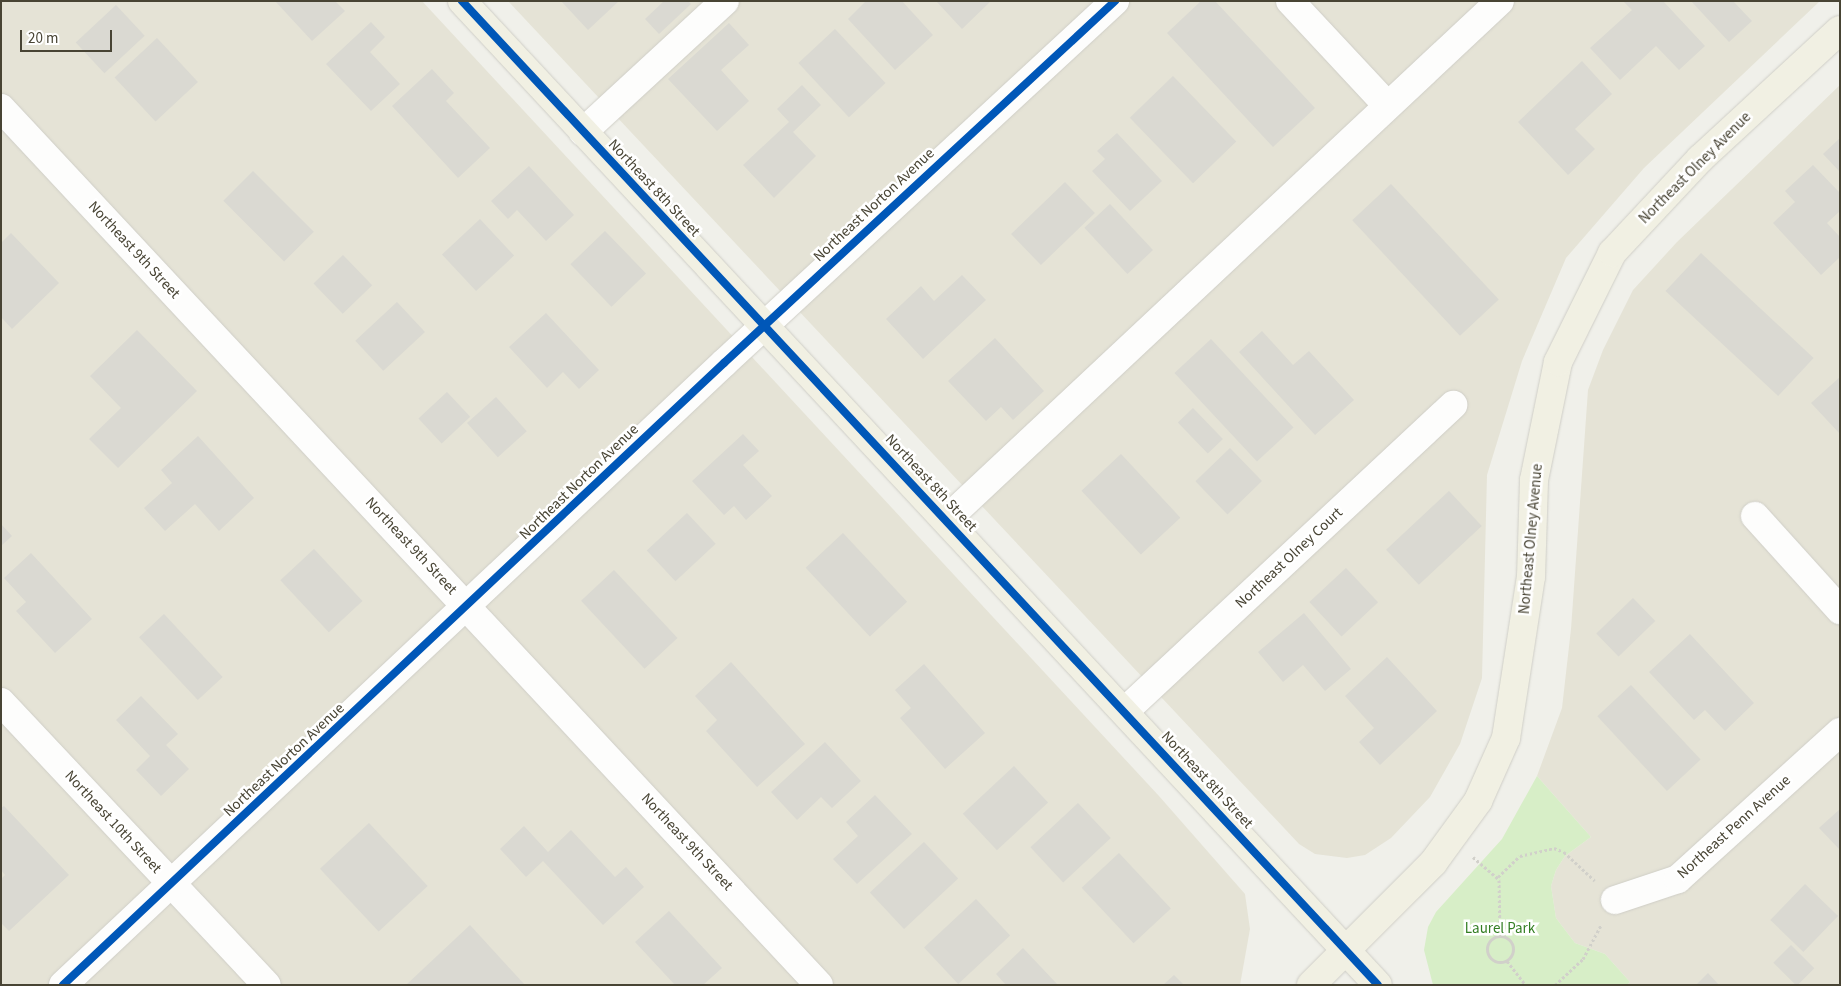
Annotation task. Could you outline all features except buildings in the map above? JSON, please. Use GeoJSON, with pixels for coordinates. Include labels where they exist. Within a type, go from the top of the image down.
{"type":"FeatureCollection","features":[{"type":"Feature","properties":{"kind":"main road","name":"Northeast 8th Street"},"geometry":{"type":"LineString","coordinates":[[462,1],[1378,985]]}},
{"type":"Feature","properties":{"kind":"main road","name":"Northeast Olney Avenue"},"geometry":{"type":"LineString","coordinates":[[1344,950],[1433,863],[1478,801],[1506,738],[1531,577],[1534,480],[1558,362],[1612,253],[1700,159],[1840,30]]}},
{"type":"Feature","properties":{"kind":"main road"},"geometry":{"type":"LineString","coordinates":[[1311,985],[1344,950]]}},
{"type":"Feature","properties":{"kind":"street"},"geometry":{"type":"LineString","coordinates":[[583,132],[725,1]]}},
{"type":"Feature","properties":{"kind":"street","name":"Northeast Norton Avenue"},"geometry":{"type":"LineString","coordinates":[[63,985],[468,607],[764,326],[1115,1]]}},
{"type":"Feature","properties":{"kind":"street"},"geometry":{"type":"LineString","coordinates":[[1290,1],[1387,105]]}},
{"type":"Feature","properties":{"kind":"street"},"geometry":{"type":"LineString","coordinates":[[946,520],[1500,1]]}},
{"type":"Feature","properties":{"kind":"street","name":"Northeast 9th Street"},"geometry":{"type":"LineString","coordinates":[[1,108],[819,985]]}},
{"type":"Feature","properties":{"kind":"street","name":"Northeast Olney Court"},"geometry":{"type":"LineString","coordinates":[[1124,712],[1453,405]]}},
{"type":"Feature","properties":{"kind":"street"},"geometry":{"type":"LineString","coordinates":[[1755,516],[1840,610]]}},
{"type":"Feature","properties":{"kind":"street","name":"Northeast 10th Street"},"geometry":{"type":"LineString","coordinates":[[1,702],[267,985]]}},
{"type":"Feature","properties":{"kind":"street","name":"Northeast Penn Avenue"},"geometry":{"type":"LineString","coordinates":[[1615,900],[1678,879],[1840,732]]}},
{"type":"Feature","properties":{"kind":"path"},"geometry":{"type":"LineString","coordinates":[[1450,839],[1498,877]]}},
{"type":"Feature","properties":{"kind":"path"},"geometry":{"type":"LineString","coordinates":[[1500,936],[1498,877],[1520,856],[1554,848],[1564,852],[1615,900],[1583,959],[1555,985]]}},
{"type":"Feature","properties":{"kind":"path"},"geometry":{"type":"LineString","coordinates":[[1500,936],[1511,943],[1513,949],[1507,961],[1500,963],[1488,956],[1489,943],[1500,936]]}},
{"type":"Feature","properties":{"kind":"path"},"geometry":{"type":"LineString","coordinates":[[1507,961],[1526,985]]}},
{"type":"Feature","properties":{"kind":"shaded area"},"geometry":{"type":"Polygon","coordinates":[[[1,1],[422,1],[1159,796],[1245,894],[1250,929],[1240,985],[1,985],[1,1]]]}},
{"type":"Feature","properties":{"kind":"shaded area"},"geometry":{"type":"Polygon","coordinates":[[[508,1],[1820,1],[1644,168],[1566,258],[1522,361],[1487,475],[1482,678],[1460,744],[1430,797],[1391,838],[1365,855],[1347,858],[1315,854],[1299,844],[508,1]]]}},
{"type":"Feature","properties":{"kind":"shaded area"},"geometry":{"type":"Polygon","coordinates":[[[1840,85],[1840,985],[1627,985],[1630,982],[1605,954],[1575,943],[1556,918],[1551,886],[1556,870],[1565,856],[1591,837],[1537,776],[1562,708],[1571,629],[1588,390],[1603,350],[1633,290],[1677,242],[1840,85]]]}},
{"type":"Feature","properties":{"kind":"green space","name":"Laurel Park"},"geometry":{"type":"Polygon","coordinates":[[[1537,776],[1591,837],[1565,856],[1556,870],[1551,886],[1556,918],[1575,943],[1605,954],[1630,982],[1627,985],[1433,985],[1424,950],[1428,927],[1436,912],[1502,839],[1537,776]]]}},
{"type":"Feature","properties":{"kind":"cycle path"},"geometry":{"type":"LineString","coordinates":[[462,1],[1378,985]]}},
{"type":"Feature","properties":{"kind":"cycle path"},"geometry":{"type":"LineString","coordinates":[[63,985],[724,363],[1115,1]]}}]}
